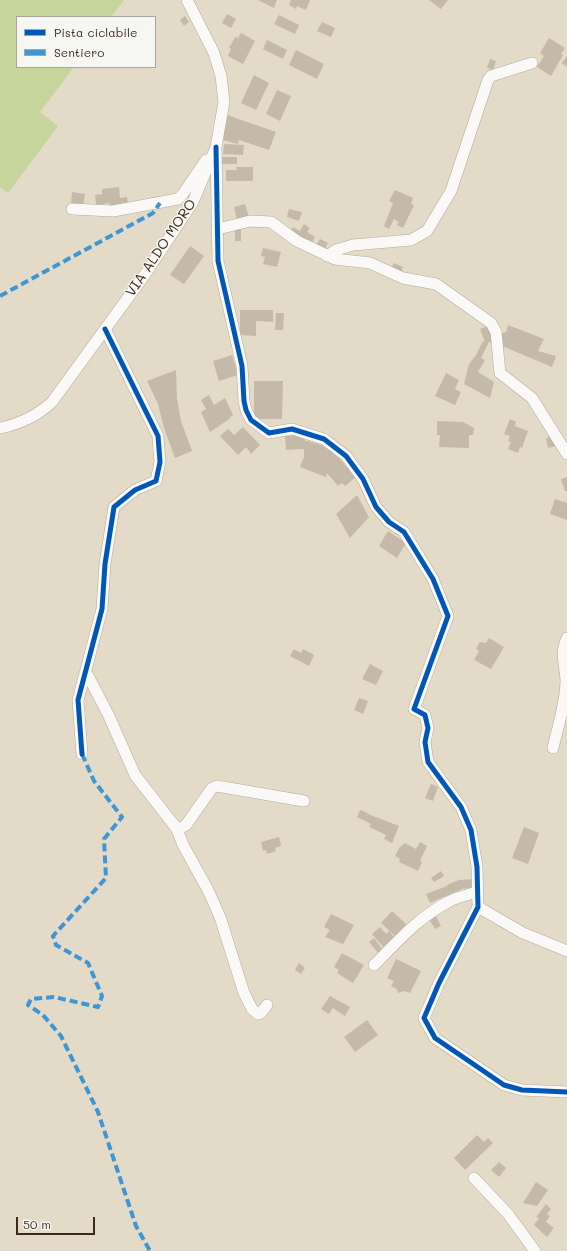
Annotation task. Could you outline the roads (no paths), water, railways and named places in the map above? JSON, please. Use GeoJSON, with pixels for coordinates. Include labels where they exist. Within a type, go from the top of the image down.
{"type":"FeatureCollection","features":[{"type":"Feature","properties":{"kind":"street","name":"VIA ALDO MORO"},"geometry":{"type":"LineString","coordinates":[[0,428],[23,421],[40,413],[52,402],[146,273],[193,202],[216,146],[224,102],[221,76],[214,53],[186,0]]}},
{"type":"Feature","properties":{"kind":"street"},"geometry":{"type":"LineString","coordinates":[[328,256],[336,250],[353,245],[411,240],[427,231],[451,191],[488,80],[491,76],[532,63]]}},
{"type":"Feature","properties":{"kind":"street"},"geometry":{"type":"LineString","coordinates":[[72,209],[114,211],[178,199],[216,146]]}},
{"type":"Feature","properties":{"kind":"street"},"geometry":{"type":"LineString","coordinates":[[216,146],[219,267],[242,366],[246,410],[251,420],[269,433],[292,429],[324,439],[346,456],[363,479],[376,507],[389,522],[404,532],[433,579],[448,616],[414,709],[425,715],[428,728],[425,742],[428,762],[460,808],[471,830],[477,867],[478,906],[424,1018],[436,1038],[504,1085],[522,1090],[567,1092]]}},
{"type":"Feature","properties":{"kind":"street"},"geometry":{"type":"LineString","coordinates":[[218,229],[250,221],[271,222],[297,241],[335,259],[370,263],[403,278],[436,284],[491,323],[496,332],[500,373],[532,398],[567,454]]}},
{"type":"Feature","properties":{"kind":"street"},"geometry":{"type":"LineString","coordinates":[[82,754],[78,700],[102,609],[105,564],[114,507],[135,490],[156,481],[160,462],[158,436],[105,329]]}},
{"type":"Feature","properties":{"kind":"street"},"geometry":{"type":"LineString","coordinates":[[553,748],[564,696],[566,680],[562,653],[567,638]]}},
{"type":"Feature","properties":{"kind":"street"},"geometry":{"type":"LineString","coordinates":[[86,672],[108,714],[135,775],[177,830],[183,845],[208,890],[220,918],[242,987],[250,1006],[258,1014],[261,1013],[267,1005]]}},
{"type":"Feature","properties":{"kind":"street"},"geometry":{"type":"LineString","coordinates":[[177,830],[186,825],[212,788],[217,786],[304,802]]}},
{"type":"Feature","properties":{"kind":"street"},"geometry":{"type":"LineString","coordinates":[[374,965],[410,929],[431,912],[449,901],[477,892]]}},
{"type":"Feature","properties":{"kind":"street"},"geometry":{"type":"LineString","coordinates":[[478,906],[523,933],[567,951]]}},
{"type":"Feature","properties":{"kind":"street"},"geometry":{"type":"LineString","coordinates":[[474,1178],[508,1214],[535,1251]]}}]}
